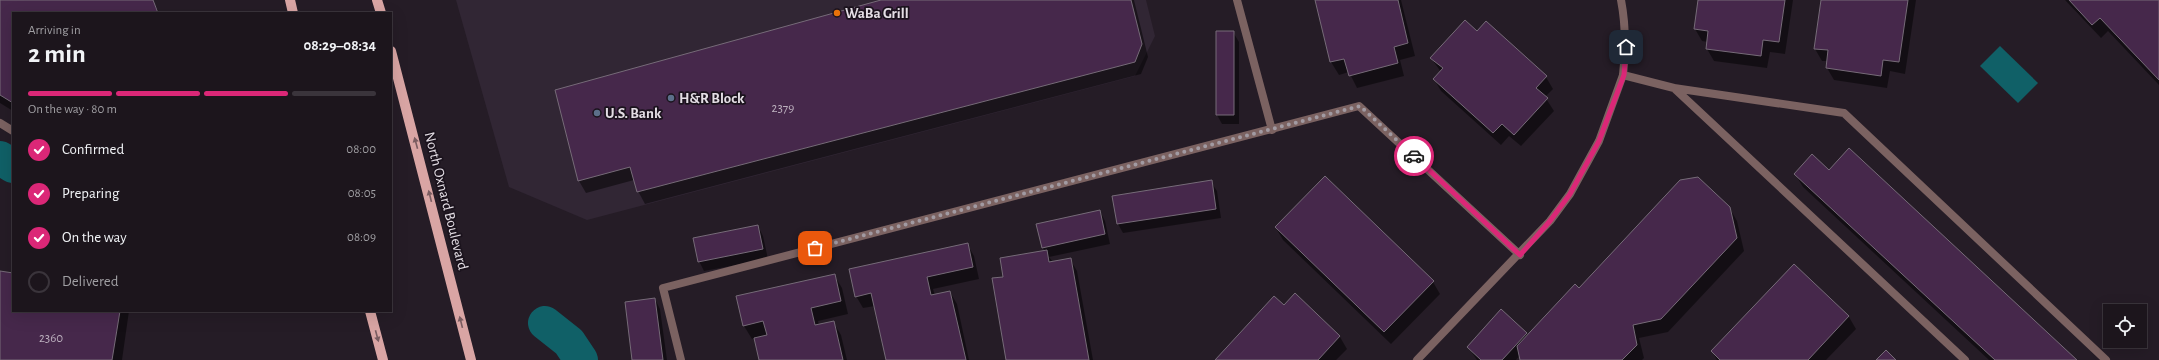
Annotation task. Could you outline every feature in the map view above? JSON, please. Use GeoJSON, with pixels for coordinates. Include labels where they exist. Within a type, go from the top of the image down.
{"type":"FeatureCollection","features":[{"type":"Feature","properties":{"kind":"main road"},"geometry":{"type":"LineString","coordinates":[[290,0],[293,12]]}},
{"type":"Feature","properties":{"kind":"main road"},"geometry":{"type":"LineString","coordinates":[[377,0],[381,12]]}},
{"type":"Feature","properties":{"kind":"main road","name":"North Oxnard Boulevard"},"geometry":{"type":"LineString","coordinates":[[392,55],[471,360]]}},
{"type":"Feature","properties":{"kind":"main road"},"geometry":{"type":"LineString","coordinates":[[370,312],[383,360]]}},
{"type":"Feature","properties":{"kind":"street"},"geometry":{"type":"LineString","coordinates":[[1237,0],[1272,130]]}},
{"type":"Feature","properties":{"kind":"street"},"geometry":{"type":"LineString","coordinates":[[1417,360],[1520,255],[1550,221],[1570,194],[1599,141],[1624,75],[1626,47],[1621,0]]}},
{"type":"Feature","properties":{"kind":"street"},"geometry":{"type":"LineString","coordinates":[[1624,75],[1674,88],[1844,113],[2106,360]]}},
{"type":"Feature","properties":{"kind":"street"},"geometry":{"type":"LineString","coordinates":[[1674,88],[1965,360]]}},
{"type":"Feature","properties":{"kind":"street"},"geometry":{"type":"LineString","coordinates":[[681,360],[663,288],[1360,106],[1520,255]]}},
{"type":"Feature","properties":{"kind":"street"},"geometry":{"type":"LineString","coordinates":[[0,123],[12,130]]}},
{"type":"Feature","properties":{"kind":"shaded area"},"geometry":{"type":"Polygon","coordinates":[[[456,0],[1146,0],[1155,36],[1135,76],[587,220],[509,187],[456,0]]]}},
{"type":"Feature","properties":{"kind":"water"},"geometry":{"type":"Polygon","coordinates":[[[2000,46],[2038,83],[2018,103],[1980,66],[2000,46]]]}},
{"type":"Feature","properties":{"kind":"building"},"geometry":{"type":"Polygon","coordinates":[[[0,0],[153,0],[158,12],[12,12],[12,102],[0,95],[0,0]]]}},
{"type":"Feature","properties":{"kind":"building"},"geometry":{"type":"Polygon","coordinates":[[[881,0],[1131,0],[1142,44],[1135,62],[637,192],[630,167],[578,181],[555,90],[881,0]]]}},
{"type":"Feature","properties":{"kind":"building"},"geometry":{"type":"Polygon","coordinates":[[[1315,0],[1398,0],[1408,43],[1394,47],[1398,63],[1349,76],[1344,59],[1330,62],[1315,0]]]}},
{"type":"Feature","properties":{"kind":"building"},"geometry":{"type":"Polygon","coordinates":[[[1698,0],[1785,0],[1779,42],[1763,40],[1761,56],[1706,49],[1708,31],[1694,29],[1698,0]]]}},
{"type":"Feature","properties":{"kind":"building"},"geometry":{"type":"Polygon","coordinates":[[[1821,0],[1908,0],[1899,62],[1883,60],[1881,76],[1826,68],[1828,50],[1814,49],[1821,0]]]}},
{"type":"Feature","properties":{"kind":"building"},"geometry":{"type":"Polygon","coordinates":[[[2069,0],[2159,0],[2159,80],[2100,18],[2092,25],[2069,0]]]}},
{"type":"Feature","properties":{"kind":"building"},"geometry":{"type":"Polygon","coordinates":[[[1465,20],[1477,31],[1486,21],[1547,76],[1536,88],[1548,98],[1514,135],[1502,124],[1493,133],[1433,79],[1443,68],[1430,58],[1465,20]]]}},
{"type":"Feature","properties":{"kind":"building"},"geometry":{"type":"Polygon","coordinates":[[[1216,31],[1234,31],[1234,115],[1216,115],[1216,31]]]}},
{"type":"Feature","properties":{"kind":"building"},"geometry":{"type":"Polygon","coordinates":[[[1849,148],[2077,360],[1995,360],[1794,174],[1812,154],[1829,170],[1849,148]]]}},
{"type":"Feature","properties":{"kind":"building"},"geometry":{"type":"Polygon","coordinates":[[[1325,176],[1434,281],[1384,332],[1275,227],[1325,176]]]}},
{"type":"Feature","properties":{"kind":"building"},"geometry":{"type":"Polygon","coordinates":[[[1698,177],[1730,207],[1737,238],[1661,319],[1633,325],[1637,345],[1622,360],[1520,360],[1517,346],[1575,284],[1579,288],[1680,180],[1698,177]]]}},
{"type":"Feature","properties":{"kind":"building"},"geometry":{"type":"Polygon","coordinates":[[[1212,180],[1216,209],[1117,224],[1112,196],[1212,180]]]}},
{"type":"Feature","properties":{"kind":"building"},"geometry":{"type":"Polygon","coordinates":[[[1100,210],[1105,234],[1042,248],[1036,224],[1100,210]]]}},
{"type":"Feature","properties":{"kind":"building"},"geometry":{"type":"Polygon","coordinates":[[[758,225],[763,249],[698,262],[693,238],[758,225]]]}},
{"type":"Feature","properties":{"kind":"building"},"geometry":{"type":"Polygon","coordinates":[[[968,243],[973,267],[927,277],[931,295],[950,291],[966,360],[886,360],[871,293],[855,297],[849,269],[968,243]]]}},
{"type":"Feature","properties":{"kind":"building"},"geometry":{"type":"Polygon","coordinates":[[[1047,250],[1049,262],[1071,258],[1089,360],[1006,360],[992,278],[1003,277],[1000,258],[1047,250]]]}},
{"type":"Feature","properties":{"kind":"building"},"geometry":{"type":"Polygon","coordinates":[[[1794,264],[1849,316],[1808,360],[1720,360],[1711,351],[1794,264]]]}},
{"type":"Feature","properties":{"kind":"building"},"geometry":{"type":"Polygon","coordinates":[[[0,271],[12,273],[12,312],[120,312],[112,360],[0,360],[0,271]]]}},
{"type":"Feature","properties":{"kind":"building"},"geometry":{"type":"Polygon","coordinates":[[[835,274],[841,301],[811,308],[815,325],[834,321],[843,360],[759,360],[754,338],[767,335],[763,321],[743,326],[736,296],[835,274]]]}},
{"type":"Feature","properties":{"kind":"building"},"geometry":{"type":"Polygon","coordinates":[[[1295,293],[1340,336],[1318,360],[1215,360],[1274,296],[1284,305],[1295,293]]]}},
{"type":"Feature","properties":{"kind":"building"},"geometry":{"type":"Polygon","coordinates":[[[655,298],[663,360],[632,360],[625,302],[655,298]]]}},
{"type":"Feature","properties":{"kind":"building"},"geometry":{"type":"Polygon","coordinates":[[[1501,309],[1527,333],[1502,360],[1481,360],[1467,347],[1501,309]]]}},
{"type":"Feature","properties":{"kind":"building"},"geometry":{"type":"Polygon","coordinates":[[[1886,350],[1896,360],[1876,360],[1886,350]]]}},
{"type":"Feature","properties":{"kind":"waterway"},"geometry":{"type":"LineString","coordinates":[[0,158],[12,165]]}},
{"type":"Feature","properties":{"kind":"waterway"},"geometry":{"type":"LineString","coordinates":[[545,323],[569,342],[581,360]]}},
{"type":"Feature","properties":{"kind":"way so far"},"geometry":{"type":"LineString","coordinates":[[815,248],[1360,106],[1414,156]]}},
{"type":"Feature","properties":{"kind":"place","name":"WaBa Grill"},"geometry":{"type":"Point","coordinates":[837,13]}},
{"type":"Feature","properties":{"kind":"place","name":"H&R Block"},"geometry":{"type":"Point","coordinates":[671,98]}},
{"type":"Feature","properties":{"kind":"place","name":"U.S. Bank"},"geometry":{"type":"Point","coordinates":[597,113]}},
{"type":"Feature","properties":{"kind":"route"},"geometry":{"type":"LineString","coordinates":[[1414,156],[1520,255],[1550,221],[1570,194],[1599,141],[1624,75],[1626,47]]}}]}
